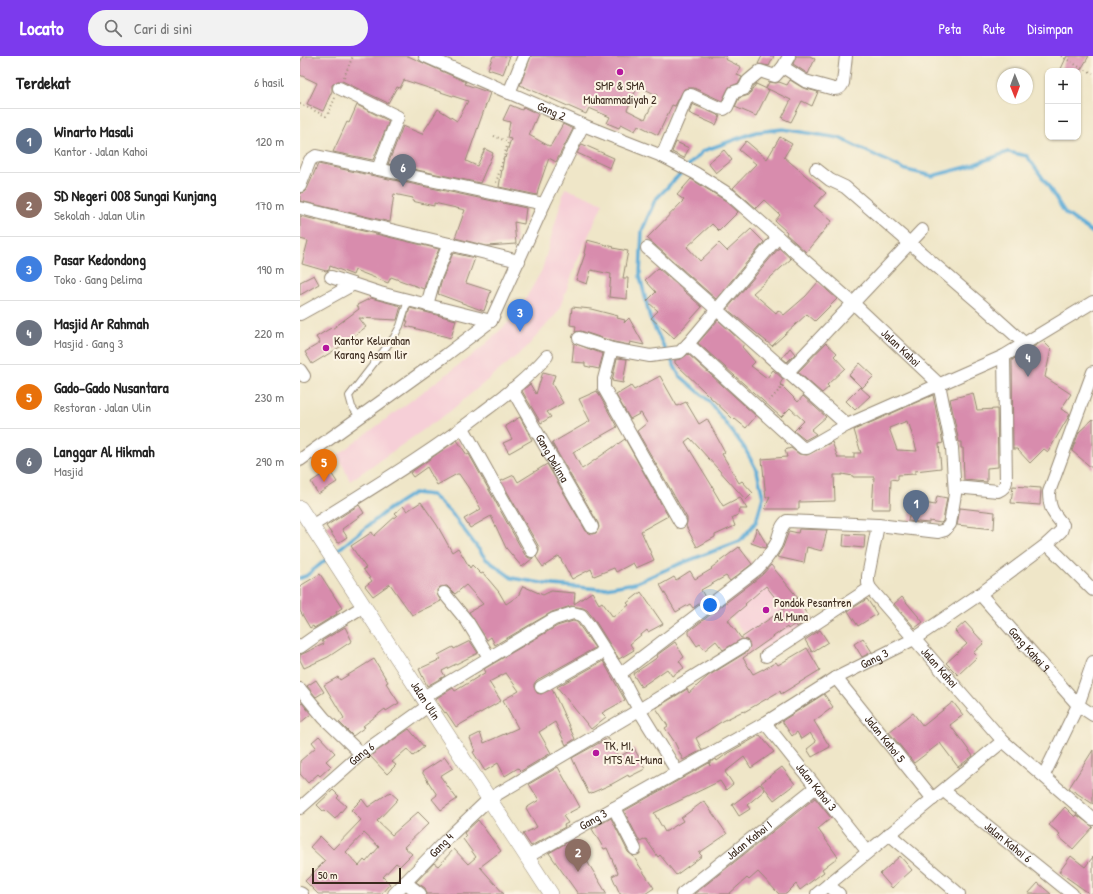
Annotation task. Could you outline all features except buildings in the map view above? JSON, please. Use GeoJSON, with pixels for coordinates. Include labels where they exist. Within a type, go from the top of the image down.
{"type":"FeatureCollection","features":[{"type":"Feature","properties":{"kind":"street","name":"Gang 2"},"geometry":{"type":"LineString","coordinates":[[425,56],[583,125],[662,156],[695,173]]}},
{"type":"Feature","properties":{"kind":"street"},"geometry":{"type":"LineString","coordinates":[[509,93],[524,56]]}},
{"type":"Feature","properties":{"kind":"street"},"geometry":{"type":"LineString","coordinates":[[662,156],[688,95],[724,109],[727,107],[734,92],[744,88],[748,81],[760,71],[775,76],[783,67],[789,56]]}},
{"type":"Feature","properties":{"kind":"street"},"geometry":{"type":"LineString","coordinates":[[783,67],[805,81],[839,89],[842,87],[843,83],[846,56]]}},
{"type":"Feature","properties":{"kind":"street"},"geometry":{"type":"LineString","coordinates":[[339,88],[398,117],[378,170]]}},
{"type":"Feature","properties":{"kind":"street"},"geometry":{"type":"LineString","coordinates":[[300,460],[446,356],[491,321],[544,204],[583,125]]}},
{"type":"Feature","properties":{"kind":"street"},"geometry":{"type":"LineString","coordinates":[[300,186],[310,160],[314,156],[544,204]]}},
{"type":"Feature","properties":{"kind":"street"},"geometry":{"type":"LineString","coordinates":[[816,169],[830,180],[845,187],[910,242],[1024,344]]}},
{"type":"Feature","properties":{"kind":"street","name":"Jalan Kahoi"},"geometry":{"type":"LineString","coordinates":[[695,173],[730,195],[853,303],[939,384]]}},
{"type":"Feature","properties":{"kind":"street"},"geometry":{"type":"LineString","coordinates":[[300,208],[519,261]]}},
{"type":"Feature","properties":{"kind":"street"},"geometry":{"type":"LineString","coordinates":[[789,375],[853,303],[922,230]]}},
{"type":"Feature","properties":{"kind":"street"},"geometry":{"type":"LineString","coordinates":[[579,338],[612,349],[650,356],[684,348],[778,237]]}},
{"type":"Feature","properties":{"kind":"street"},"geometry":{"type":"LineString","coordinates":[[427,305],[434,280],[449,244]]}},
{"type":"Feature","properties":{"kind":"street"},"geometry":{"type":"LineString","coordinates":[[647,248],[847,425]]}},
{"type":"Feature","properties":{"kind":"street"},"geometry":{"type":"LineString","coordinates":[[331,277],[352,285],[491,321]]}},
{"type":"Feature","properties":{"kind":"street"},"geometry":{"type":"LineString","coordinates":[[300,314],[352,285]]}},
{"type":"Feature","properties":{"kind":"street"},"geometry":{"type":"LineString","coordinates":[[684,348],[761,409],[803,448],[807,448],[847,425],[1004,356],[1093,302]]}},
{"type":"Feature","properties":{"kind":"street"},"geometry":{"type":"LineString","coordinates":[[612,349],[604,379],[604,388],[680,522]]}},
{"type":"Feature","properties":{"kind":"street"},"geometry":{"type":"LineString","coordinates":[[313,526],[463,428],[525,380],[546,356]]}},
{"type":"Feature","properties":{"kind":"street"},"geometry":{"type":"LineString","coordinates":[[955,487],[998,491],[1003,490],[1005,486],[1004,356]]}},
{"type":"Feature","properties":{"kind":"street","name":"Gang 3"},"geometry":{"type":"LineString","coordinates":[[527,857],[766,723],[836,678],[914,639],[980,594],[1047,544],[1061,531],[1063,525],[1052,512],[1049,502],[1049,492],[1093,372]]}},
{"type":"Feature","properties":{"kind":"street"},"geometry":{"type":"LineString","coordinates":[[620,674],[757,570],[776,544],[784,523],[787,521],[878,525],[938,532],[945,530],[950,524],[955,487],[952,448],[939,384]]}},
{"type":"Feature","properties":{"kind":"street","name":"Gang Delima"},"geometry":{"type":"LineString","coordinates":[[512,389],[592,526]]}},
{"type":"Feature","properties":{"kind":"street"},"geometry":{"type":"LineString","coordinates":[[463,428],[532,551]]}},
{"type":"Feature","properties":{"kind":"street","name":"Jalan Ulin"},"geometry":{"type":"LineString","coordinates":[[300,509],[313,526],[425,702],[551,894]]}},
{"type":"Feature","properties":{"kind":"street"},"geometry":{"type":"LineString","coordinates":[[766,656],[870,588],[868,576],[878,525]]}},
{"type":"Feature","properties":{"kind":"street"},"geometry":{"type":"LineString","coordinates":[[1047,544],[1093,590]]}},
{"type":"Feature","properties":{"kind":"street","name":"Jalan Kahoi"},"geometry":{"type":"LineString","coordinates":[[870,588],[1003,741],[1093,819]]}},
{"type":"Feature","properties":{"kind":"street"},"geometry":{"type":"LineString","coordinates":[[444,593],[467,621],[489,657]]}},
{"type":"Feature","properties":{"kind":"street","name":"Gang Kahoi 9"},"geometry":{"type":"LineString","coordinates":[[980,594],[1078,705],[1093,715]]}},
{"type":"Feature","properties":{"kind":"street"},"geometry":{"type":"LineString","coordinates":[[300,647],[364,606]]}},
{"type":"Feature","properties":{"kind":"street","name":"Gang 6"},"geometry":{"type":"LineString","coordinates":[[302,802],[425,702],[489,657],[554,619],[573,613],[581,615],[588,624],[620,674],[678,772]]}},
{"type":"Feature","properties":{"kind":"street","name":"Gang 4"},"geometry":{"type":"LineString","coordinates":[[394,894],[489,798],[640,710],[743,646]]}},
{"type":"Feature","properties":{"kind":"street"},"geometry":{"type":"LineString","coordinates":[[541,687],[605,651]]}},
{"type":"Feature","properties":{"kind":"street"},"geometry":{"type":"LineString","coordinates":[[1044,775],[1078,705],[1093,662]]}},
{"type":"Feature","properties":{"kind":"street","name":"Jalan Kahoi 5"},"geometry":{"type":"LineString","coordinates":[[836,678],[933,799]]}},
{"type":"Feature","properties":{"kind":"street"},"geometry":{"type":"LineString","coordinates":[[300,689],[324,718],[361,754]]}},
{"type":"Feature","properties":{"kind":"street","name":"Jalan Kahoi 3"},"geometry":{"type":"LineString","coordinates":[[766,723],[867,852]]}},
{"type":"Feature","properties":{"kind":"street"},"geometry":{"type":"LineString","coordinates":[[817,894],[1003,741]]}},
{"type":"Feature","properties":{"kind":"street","name":"Jalan Kahoi I"},"geometry":{"type":"LineString","coordinates":[[682,894],[816,787]]}},
{"type":"Feature","properties":{"kind":"street","name":"Jalan Kahoi 6"},"geometry":{"type":"LineString","coordinates":[[944,791],[1072,894]]}},
{"type":"Feature","properties":{"kind":"street"},"geometry":{"type":"LineString","coordinates":[[614,808],[635,849]]}},
{"type":"Feature","properties":{"kind":"street"},"geometry":{"type":"LineString","coordinates":[[889,834],[959,894]]}},
{"type":"Feature","properties":{"kind":"street"},"geometry":{"type":"LineString","coordinates":[[405,882],[420,894]]}},
{"type":"Feature","properties":{"kind":"street"},"geometry":{"type":"LineString","coordinates":[[828,885],[839,894]]}},
{"type":"Feature","properties":{"kind":"lane"},"geometry":{"type":"LineString","coordinates":[[360,418],[352,406],[349,396],[394,337],[400,326],[408,300]]}},
{"type":"Feature","properties":{"kind":"path"},"geometry":{"type":"LineString","coordinates":[[1061,56],[1081,68],[1093,73]]}},
{"type":"Feature","properties":{"kind":"path"},"geometry":{"type":"LineString","coordinates":[[493,193],[508,143],[494,136]]}},
{"type":"Feature","properties":{"kind":"path"},"geometry":{"type":"LineString","coordinates":[[761,409],[789,375]]}},
{"type":"Feature","properties":{"kind":"shaded area"},"geometry":{"type":"Polygon","coordinates":[[[565,188],[603,203],[579,257],[558,312],[525,349],[449,412],[350,481],[338,455],[479,350],[517,314],[542,270],[565,188]]]}},
{"type":"Feature","properties":{"kind":"shaded area","name":"Pondok Pesantren Al Muna"},"geometry":{"type":"Polygon","coordinates":[[[769,560],[813,619],[761,655],[719,601],[769,560]]]}},
{"type":"Feature","properties":{"kind":"waterway"},"geometry":{"type":"LineString","coordinates":[[688,166],[703,151],[756,132],[783,129],[839,138],[906,170],[932,176],[967,167],[1008,152],[1027,156],[1065,213],[1093,233]]}},
{"type":"Feature","properties":{"kind":"waterway"},"geometry":{"type":"LineString","coordinates":[[666,351],[650,318],[640,276],[642,231],[655,200],[684,170]]}},
{"type":"Feature","properties":{"kind":"waterway"},"geometry":{"type":"LineString","coordinates":[[334,553],[389,509],[414,493],[432,495],[452,514],[486,559],[512,578],[553,585],[600,589],[635,583],[740,541],[756,522],[763,497],[757,471],[744,447],[708,400],[679,375],[669,356]]}},
{"type":"Feature","properties":{"kind":"waterway"},"geometry":{"type":"LineString","coordinates":[[300,578],[306,576],[328,558]]}},
{"type":"Feature","properties":{"kind":"place","name":"SMP & SMA Muhammadiyah 2"},"geometry":{"type":"Point","coordinates":[620,72]}},
{"type":"Feature","properties":{"kind":"place","name":"Langgar Al Hikmah"},"geometry":{"type":"Point","coordinates":[403,187]}},
{"type":"Feature","properties":{"kind":"place","name":"Pasar Kedondong"},"geometry":{"type":"Point","coordinates":[520,332]}},
{"type":"Feature","properties":{"kind":"place","name":"Kantor Kelurahan Karang Asam Ilir"},"geometry":{"type":"Point","coordinates":[326,348]}},
{"type":"Feature","properties":{"kind":"place","name":"Masjid Ar Rahmah"},"geometry":{"type":"Point","coordinates":[1028,377]}},
{"type":"Feature","properties":{"kind":"place","name":"Gado-Gado Nusantara"},"geometry":{"type":"Point","coordinates":[324,482]}},
{"type":"Feature","properties":{"kind":"place","name":"Winarto Masali"},"geometry":{"type":"Point","coordinates":[916,523]}},
{"type":"Feature","properties":{"kind":"place","name":"Pondok Pesantren Al Muna"},"geometry":{"type":"Point","coordinates":[766,610]}},
{"type":"Feature","properties":{"kind":"place","name":"TK, MI, MTS AL-Muna"},"geometry":{"type":"Point","coordinates":[596,753]}},
{"type":"Feature","properties":{"kind":"place","name":"SD Negeri 008 Sungai Kunjang"},"geometry":{"type":"Point","coordinates":[578,872]}}]}
